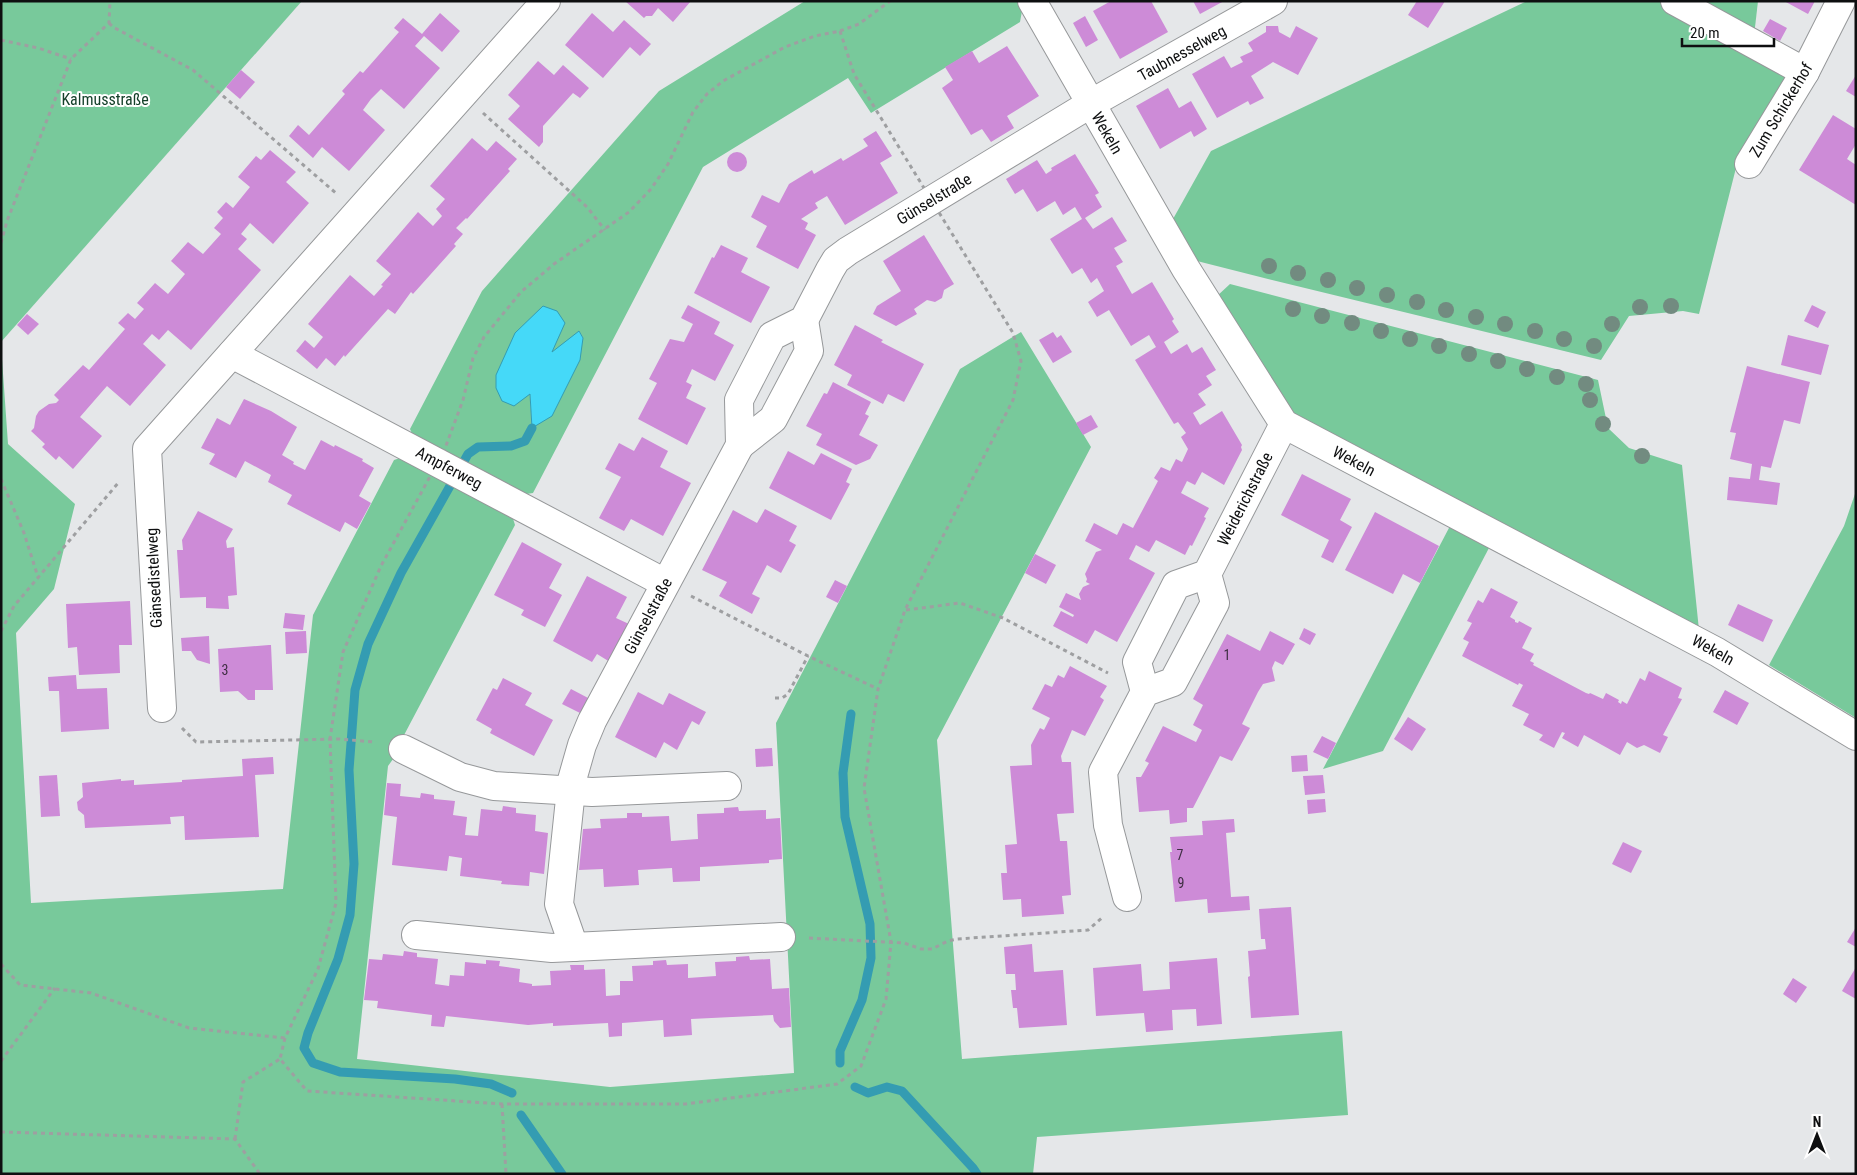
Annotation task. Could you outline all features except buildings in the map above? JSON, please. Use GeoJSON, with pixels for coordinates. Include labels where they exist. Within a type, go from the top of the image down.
{"type":"FeatureCollection","features":[{"type":"Feature","properties":{"kind":"street"},"geometry":{"type":"LineString","coordinates":[[147,449],[546,1]]}},
{"type":"Feature","properties":{"kind":"street","name":"Wekeln"},"geometry":{"type":"LineString","coordinates":[[1032,1],[1186,269],[1284,424],[1718,652],[1856,736]]}},
{"type":"Feature","properties":{"kind":"street","name":"Taubnesselweg"},"geometry":{"type":"LineString","coordinates":[[1090,104],[1273,1]]}},
{"type":"Feature","properties":{"kind":"street"},"geometry":{"type":"LineString","coordinates":[[1675,1],[1805,72]]}},
{"type":"Feature","properties":{"kind":"street","name":"Zum Schickerhof"},"geometry":{"type":"LineString","coordinates":[[1749,164],[1805,72],[1841,1]]}},
{"type":"Feature","properties":{"kind":"street","name":"Günselstraße"},"geometry":{"type":"LineString","coordinates":[[740,445],[739,400],[772,336],[804,320],[836,260],[1090,104]]}},
{"type":"Feature","properties":{"kind":"street","name":"Günselstraße"},"geometry":{"type":"LineString","coordinates":[[574,946],[559,904],[570,792],[578,755],[589,728],[740,445],[773,419],[805,359],[809,351],[804,320]]}},
{"type":"Feature","properties":{"kind":"street","name":"Ampferweg"},"geometry":{"type":"LineString","coordinates":[[232,354],[665,583]]}},
{"type":"Feature","properties":{"kind":"street","name":"Weiderichstraße"},"geometry":{"type":"LineString","coordinates":[[1207,574],[1284,424]]}},
{"type":"Feature","properties":{"kind":"street","name":"Gänsedistelweg"},"geometry":{"type":"LineString","coordinates":[[147,449],[162,708]]}},
{"type":"Feature","properties":{"kind":"street"},"geometry":{"type":"LineString","coordinates":[[1127,897],[1108,825],[1103,772],[1145,692],[1137,662],[1176,585],[1207,574],[1215,603],[1173,682],[1145,692]]}},
{"type":"Feature","properties":{"kind":"street"},"geometry":{"type":"LineString","coordinates":[[403,748],[445,770],[475,782],[513,788],[570,792],[614,792],[727,786]]}},
{"type":"Feature","properties":{"kind":"street"},"geometry":{"type":"LineString","coordinates":[[416,935],[539,947],[781,937]]}},
{"type":"Feature","properties":{"kind":"path"},"geometry":{"type":"LineString","coordinates":[[1,243],[7,221],[71,60],[109,23],[110,1]]}},
{"type":"Feature","properties":{"kind":"path"},"geometry":{"type":"LineString","coordinates":[[260,1174],[235,1139],[243,1082],[280,1059],[286,1038],[318,968],[336,903],[330,739],[343,652],[381,566],[450,469],[444,451],[463,400],[473,358],[484,337],[521,292],[554,264],[629,212],[651,189],[668,164],[693,112],[707,94],[723,82],[785,47],[815,36],[840,31],[859,24],[890,1]]}},
{"type":"Feature","properties":{"kind":"path"},"geometry":{"type":"LineString","coordinates":[[109,23],[113,27],[193,70],[358,211]]}},
{"type":"Feature","properties":{"kind":"path"},"geometry":{"type":"LineString","coordinates":[[280,1059],[307,1091],[502,1104],[686,1104],[837,1084],[861,1066],[886,999],[891,942],[864,788],[878,689],[905,610],[1013,400],[1021,361],[1014,333],[854,74],[840,31]]}},
{"type":"Feature","properties":{"kind":"path"},"geometry":{"type":"LineString","coordinates":[[1,40],[38,48],[71,60]]}},
{"type":"Feature","properties":{"kind":"path"},"geometry":{"type":"LineString","coordinates":[[463,94],[587,207],[604,230]]}},
{"type":"Feature","properties":{"kind":"path"},"geometry":{"type":"LineString","coordinates":[[1,631],[14,606],[147,449]]}},
{"type":"Feature","properties":{"kind":"path"},"geometry":{"type":"LineString","coordinates":[[1,479],[24,533],[38,577]]}},
{"type":"Feature","properties":{"kind":"path"},"geometry":{"type":"LineString","coordinates":[[665,583],[808,656],[878,689]]}},
{"type":"Feature","properties":{"kind":"path"},"geometry":{"type":"LineString","coordinates":[[905,610],[960,603],[1003,618],[1145,692]]}},
{"type":"Feature","properties":{"kind":"path"},"geometry":{"type":"LineString","coordinates":[[775,698],[782,698],[788,694],[808,656]]}},
{"type":"Feature","properties":{"kind":"path"},"geometry":{"type":"LineString","coordinates":[[162,708],[196,742],[330,739],[364,741]]}},
{"type":"Feature","properties":{"kind":"path"},"geometry":{"type":"LineString","coordinates":[[781,937],[882,941],[904,943],[921,949],[932,949],[957,939],[1088,930],[1127,897]]}},
{"type":"Feature","properties":{"kind":"path"},"geometry":{"type":"LineString","coordinates":[[1,964],[20,985],[91,993],[189,1028],[286,1038]]}},
{"type":"Feature","properties":{"kind":"path"},"geometry":{"type":"LineString","coordinates":[[1,1061],[55,988]]}},
{"type":"Feature","properties":{"kind":"path"},"geometry":{"type":"LineString","coordinates":[[502,1104],[506,1174]]}},
{"type":"Feature","properties":{"kind":"path"},"geometry":{"type":"LineString","coordinates":[[1,1132],[235,1139]]}},
{"type":"Feature","properties":{"kind":"green space","name":"Kalmusstraße"},"geometry":{"type":"Polygon","coordinates":[[[1,1],[302,1],[1,342],[1,1]]]}},
{"type":"Feature","properties":{"kind":"green space"},"geometry":{"type":"Polygon","coordinates":[[[805,1],[1017,1],[1022,11],[1020,22],[871,113],[848,78],[703,167],[533,493],[520,495],[415,440],[410,429],[482,291],[659,91],[805,1]],[[579,331],[530,393],[532,428],[583,338],[579,331]]]}},
{"type":"Feature","properties":{"kind":"green space"},"geometry":{"type":"Polygon","coordinates":[[[1527,1],[1661,1],[1792,75],[1737,164],[1699,314],[1683,311],[1629,316],[1601,360],[1197,261],[1173,219],[1211,151],[1527,1]]]}},
{"type":"Feature","properties":{"kind":"green space"},"geometry":{"type":"Polygon","coordinates":[[[1690,1],[1758,1],[1754,36],[1690,1]]]}},
{"type":"Feature","properties":{"kind":"green space"},"geometry":{"type":"Polygon","coordinates":[[[1230,284],[1598,380],[1608,428],[1629,448],[1682,465],[1699,630],[1321,433],[1290,411],[1216,297],[1230,284]]]}},
{"type":"Feature","properties":{"kind":"green space"},"geometry":{"type":"Polygon","coordinates":[[[1021,332],[1091,447],[937,740],[962,1059],[1342,1031],[1348,1115],[1037,1137],[1033,1174],[1,1174],[1,345],[8,444],[75,504],[54,589],[16,633],[31,903],[283,889],[313,615],[394,460],[406,456],[511,512],[515,525],[403,737],[396,755],[388,766],[357,1059],[610,1087],[794,1073],[776,723],[960,369],[1021,332]]]}},
{"type":"Feature","properties":{"kind":"green space"},"geometry":{"type":"Polygon","coordinates":[[[1856,491],[1856,718],[1769,665],[1844,526],[1856,491]]]}},
{"type":"Feature","properties":{"kind":"green space"},"geometry":{"type":"Polygon","coordinates":[[[1450,526],[1490,546],[1383,751],[1323,769],[1450,526]]]}},
{"type":"Feature","properties":{"kind":"water"},"geometry":{"type":"Polygon","coordinates":[[[543,306],[557,311],[565,323],[552,352],[579,331],[583,338],[580,360],[552,416],[532,428],[530,394],[514,406],[502,401],[496,388],[496,375],[515,333],[543,306]]]}},
{"type":"Feature","properties":{"kind":"waterway"},"geometry":{"type":"LineString","coordinates":[[512,1093],[491,1084],[455,1079],[340,1072],[313,1063],[304,1048],[308,1033],[338,959],[350,915],[354,864],[349,770],[355,690],[368,644],[401,573],[468,454],[478,447],[511,446],[525,441],[532,428]]}},
{"type":"Feature","properties":{"kind":"waterway"},"geometry":{"type":"LineString","coordinates":[[840,1063],[840,1051],[862,1000],[871,958],[870,924],[845,817],[843,773],[851,714]]}},
{"type":"Feature","properties":{"kind":"waterway"},"geometry":{"type":"LineString","coordinates":[[855,1087],[868,1093],[887,1087],[902,1091],[977,1174]]}},
{"type":"Feature","properties":{"kind":"waterway"},"geometry":{"type":"LineString","coordinates":[[521,1115],[562,1174]]}}]}
